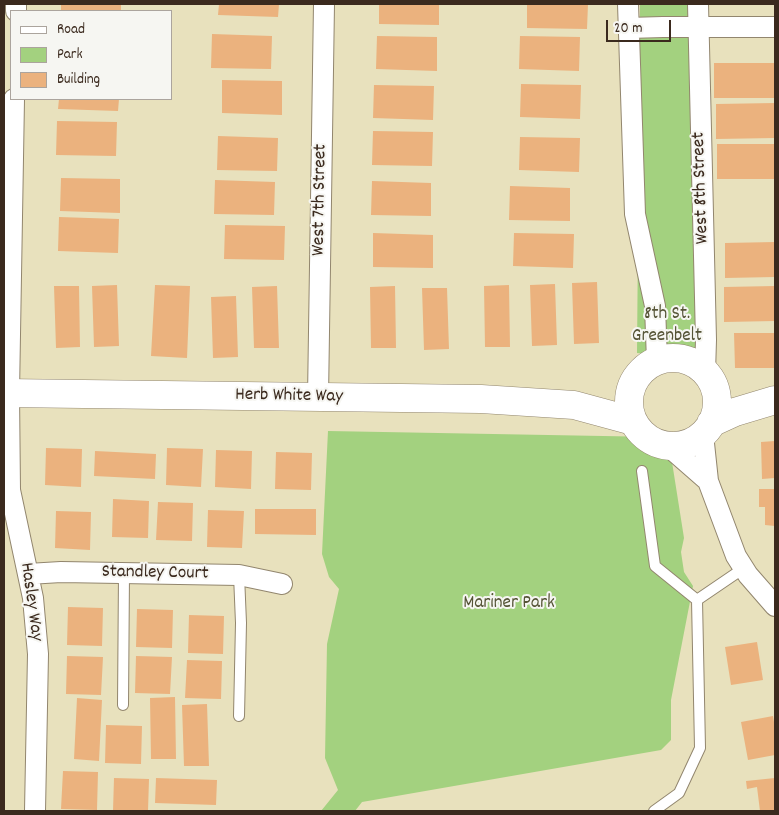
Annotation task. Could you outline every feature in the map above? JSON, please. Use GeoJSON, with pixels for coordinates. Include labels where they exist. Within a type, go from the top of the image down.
{"type":"FeatureCollection","features":[{"type":"Feature","properties":{"kind":"street","name":"West 7th Street"},"geometry":{"type":"LineString","coordinates":[[318,397],[324,4]]}},
{"type":"Feature","properties":{"kind":"street"},"geometry":{"type":"LineString","coordinates":[[628,4],[635,214],[654,306],[657,361]]}},
{"type":"Feature","properties":{"kind":"street","name":"West 8th Street"},"geometry":{"type":"LineString","coordinates":[[698,4],[697,27],[706,340],[709,378]]}},
{"type":"Feature","properties":{"kind":"street"},"geometry":{"type":"LineString","coordinates":[[628,28],[775,27]]}},
{"type":"Feature","properties":{"kind":"street","name":"Hasley Way"},"geometry":{"type":"LineString","coordinates":[[14,100],[6,394],[7,490],[33,598],[38,654],[35,811]]}},
{"type":"Feature","properties":{"kind":"street"},"geometry":{"type":"LineString","coordinates":[[707,429],[735,412],[775,400],[728,390],[709,378],[698,366],[684,360],[670,358],[657,361],[644,368],[632,385],[628,407],[633,421],[641,434],[654,442],[668,446],[683,445],[696,440],[707,429],[715,416],[717,402],[709,378]]}},
{"type":"Feature","properties":{"kind":"street","name":"Herb White Way"},"geometry":{"type":"LineString","coordinates":[[574,405],[616,394],[632,385]]}},
{"type":"Feature","properties":{"kind":"street","name":"Herb White Way"},"geometry":{"type":"LineString","coordinates":[[6,394],[481,400],[574,405],[633,421]]}},
{"type":"Feature","properties":{"kind":"street"},"geometry":{"type":"LineString","coordinates":[[707,429],[708,481],[736,556],[775,606]]}},
{"type":"Feature","properties":{"kind":"street"},"geometry":{"type":"LineString","coordinates":[[668,446],[708,481]]}},
{"type":"Feature","properties":{"kind":"street","name":"Standley Court"},"geometry":{"type":"LineString","coordinates":[[28,574],[61,572],[239,575],[282,584]]}},
{"type":"Feature","properties":{"kind":"lane"},"geometry":{"type":"LineString","coordinates":[[642,471],[655,566],[697,600],[700,748],[679,793],[654,811]]}},
{"type":"Feature","properties":{"kind":"lane"},"geometry":{"type":"LineString","coordinates":[[697,600],[744,568]]}},
{"type":"Feature","properties":{"kind":"lane"},"geometry":{"type":"LineString","coordinates":[[123,705],[124,573]]}},
{"type":"Feature","properties":{"kind":"lane"},"geometry":{"type":"LineString","coordinates":[[239,575],[241,623],[239,716]]}},
{"type":"Feature","properties":{"kind":"green space","name":"8th St. Greenbelt"},"geometry":{"type":"Polygon","coordinates":[[[640,4],[698,4],[697,358],[637,353],[640,4]]]}},
{"type":"Feature","properties":{"kind":"green space","name":"Mariner Park"},"geometry":{"type":"Polygon","coordinates":[[[328,431],[658,437],[669,443],[684,538],[681,552],[684,572],[693,586],[671,700],[671,740],[661,750],[362,802],[355,811],[321,811],[338,790],[325,758],[327,644],[339,589],[329,577],[322,554],[328,431]]]}},
{"type":"Feature","properties":{"kind":"building"},"geometry":{"type":"Polygon","coordinates":[[[61,4],[121,4],[121,10],[61,10],[61,4]]]}},
{"type":"Feature","properties":{"kind":"building"},"geometry":{"type":"Polygon","coordinates":[[[219,4],[279,4],[278,17],[218,15],[219,4]]]}},
{"type":"Feature","properties":{"kind":"building"},"geometry":{"type":"Polygon","coordinates":[[[379,4],[439,4],[439,25],[379,24],[379,4]]]}},
{"type":"Feature","properties":{"kind":"building"},"geometry":{"type":"Polygon","coordinates":[[[527,4],[588,4],[587,29],[527,28],[527,4]]]}},
{"type":"Feature","properties":{"kind":"building"},"geometry":{"type":"Polygon","coordinates":[[[212,34],[272,36],[271,69],[211,68],[212,34]]]}},
{"type":"Feature","properties":{"kind":"building"},"geometry":{"type":"Polygon","coordinates":[[[377,36],[437,37],[437,71],[376,69],[377,36]]]}},
{"type":"Feature","properties":{"kind":"building"},"geometry":{"type":"Polygon","coordinates":[[[520,36],[580,37],[579,71],[519,69],[520,36]]]}},
{"type":"Feature","properties":{"kind":"building"},"geometry":{"type":"Polygon","coordinates":[[[714,63],[775,63],[775,98],[714,98],[714,63]]]}},
{"type":"Feature","properties":{"kind":"building"},"geometry":{"type":"Polygon","coordinates":[[[222,80],[282,81],[282,115],[222,113],[222,80]]]}},
{"type":"Feature","properties":{"kind":"building"},"geometry":{"type":"Polygon","coordinates":[[[521,84],[581,85],[580,119],[520,117],[521,84]]]}},
{"type":"Feature","properties":{"kind":"building"},"geometry":{"type":"Polygon","coordinates":[[[374,85],[434,86],[433,120],[373,118],[374,85]]]}},
{"type":"Feature","properties":{"kind":"building"},"geometry":{"type":"Polygon","coordinates":[[[59,100],[119,100],[118,111],[58,109],[59,100]]]}},
{"type":"Feature","properties":{"kind":"building"},"geometry":{"type":"Polygon","coordinates":[[[775,103],[775,138],[716,139],[716,104],[775,103]]]}},
{"type":"Feature","properties":{"kind":"building"},"geometry":{"type":"Polygon","coordinates":[[[57,121],[117,122],[116,156],[56,155],[57,121]]]}},
{"type":"Feature","properties":{"kind":"building"},"geometry":{"type":"Polygon","coordinates":[[[373,131],[433,132],[432,166],[372,165],[373,131]]]}},
{"type":"Feature","properties":{"kind":"building"},"geometry":{"type":"Polygon","coordinates":[[[218,136],[278,138],[277,171],[217,170],[218,136]]]}},
{"type":"Feature","properties":{"kind":"building"},"geometry":{"type":"Polygon","coordinates":[[[520,137],[580,138],[579,172],[519,170],[520,137]]]}},
{"type":"Feature","properties":{"kind":"building"},"geometry":{"type":"Polygon","coordinates":[[[717,144],[775,144],[775,179],[717,179],[717,144]]]}},
{"type":"Feature","properties":{"kind":"building"},"geometry":{"type":"Polygon","coordinates":[[[61,178],[120,179],[120,213],[60,211],[61,178]]]}},
{"type":"Feature","properties":{"kind":"building"},"geometry":{"type":"Polygon","coordinates":[[[215,180],[275,182],[274,215],[214,214],[215,180]]]}},
{"type":"Feature","properties":{"kind":"building"},"geometry":{"type":"Polygon","coordinates":[[[372,181],[431,183],[431,216],[371,215],[372,181]]]}},
{"type":"Feature","properties":{"kind":"building"},"geometry":{"type":"Polygon","coordinates":[[[510,186],[570,188],[570,221],[509,220],[510,186]]]}},
{"type":"Feature","properties":{"kind":"building"},"geometry":{"type":"Polygon","coordinates":[[[59,217],[119,219],[118,253],[58,251],[59,217]]]}},
{"type":"Feature","properties":{"kind":"building"},"geometry":{"type":"Polygon","coordinates":[[[225,225],[285,226],[284,260],[224,259],[225,225]]]}},
{"type":"Feature","properties":{"kind":"building"},"geometry":{"type":"Polygon","coordinates":[[[373,233],[433,235],[433,268],[373,267],[373,233]]]}},
{"type":"Feature","properties":{"kind":"building"},"geometry":{"type":"Polygon","coordinates":[[[514,233],[574,234],[573,268],[513,266],[514,233]]]}},
{"type":"Feature","properties":{"kind":"building"},"geometry":{"type":"Polygon","coordinates":[[[775,242],[775,277],[725,278],[725,243],[775,242]]]}},
{"type":"Feature","properties":{"kind":"building"},"geometry":{"type":"Polygon","coordinates":[[[597,282],[599,343],[574,344],[572,283],[597,282]]]}},
{"type":"Feature","properties":{"kind":"building"},"geometry":{"type":"Polygon","coordinates":[[[555,284],[557,345],[532,346],[530,285],[555,284]]]}},
{"type":"Feature","properties":{"kind":"building"},"geometry":{"type":"Polygon","coordinates":[[[117,285],[119,346],[94,347],[92,286],[117,285]]]}},
{"type":"Feature","properties":{"kind":"building"},"geometry":{"type":"Polygon","coordinates":[[[155,285],[190,286],[187,358],[151,356],[155,285]]]}},
{"type":"Feature","properties":{"kind":"building"},"geometry":{"type":"Polygon","coordinates":[[[509,285],[510,347],[485,347],[484,286],[509,285]]]}},
{"type":"Feature","properties":{"kind":"building"},"geometry":{"type":"Polygon","coordinates":[[[54,286],[79,286],[80,347],[56,348],[54,286]]]}},
{"type":"Feature","properties":{"kind":"building"},"geometry":{"type":"Polygon","coordinates":[[[277,286],[279,348],[254,348],[252,287],[277,286]]]}},
{"type":"Feature","properties":{"kind":"building"},"geometry":{"type":"Polygon","coordinates":[[[395,286],[396,348],[371,348],[370,287],[395,286]]]}},
{"type":"Feature","properties":{"kind":"building"},"geometry":{"type":"Polygon","coordinates":[[[775,286],[775,321],[724,322],[724,287],[775,286]]]}},
{"type":"Feature","properties":{"kind":"building"},"geometry":{"type":"Polygon","coordinates":[[[422,288],[447,288],[449,349],[424,350],[422,288]]]}},
{"type":"Feature","properties":{"kind":"building"},"geometry":{"type":"Polygon","coordinates":[[[236,296],[238,357],[213,358],[211,297],[236,296]]]}},
{"type":"Feature","properties":{"kind":"building"},"geometry":{"type":"Polygon","coordinates":[[[734,333],[775,333],[775,368],[735,368],[734,333]]]}},
{"type":"Feature","properties":{"kind":"building"},"geometry":{"type":"Polygon","coordinates":[[[775,441],[775,478],[762,479],[761,442],[775,441]]]}},
{"type":"Feature","properties":{"kind":"building"},"geometry":{"type":"Polygon","coordinates":[[[46,448],[82,449],[81,487],[45,485],[46,448]]]}},
{"type":"Feature","properties":{"kind":"building"},"geometry":{"type":"Polygon","coordinates":[[[167,448],[203,449],[201,487],[166,485],[167,448]]]}},
{"type":"Feature","properties":{"kind":"building"},"geometry":{"type":"Polygon","coordinates":[[[216,450],[252,451],[251,489],[215,487],[216,450]]]}},
{"type":"Feature","properties":{"kind":"building"},"geometry":{"type":"Polygon","coordinates":[[[95,451],[156,454],[155,479],[94,476],[95,451]]]}},
{"type":"Feature","properties":{"kind":"building"},"geometry":{"type":"Polygon","coordinates":[[[276,452],[312,453],[311,490],[275,489],[276,452]]]}},
{"type":"Feature","properties":{"kind":"building"},"geometry":{"type":"Polygon","coordinates":[[[759,489],[775,489],[775,526],[765,525],[765,507],[759,507],[759,489]]]}},
{"type":"Feature","properties":{"kind":"building"},"geometry":{"type":"Polygon","coordinates":[[[113,499],[149,501],[148,538],[112,537],[113,499]]]}},
{"type":"Feature","properties":{"kind":"building"},"geometry":{"type":"Polygon","coordinates":[[[158,502],[193,503],[192,541],[156,540],[158,502]]]}},
{"type":"Feature","properties":{"kind":"building"},"geometry":{"type":"Polygon","coordinates":[[[255,509],[316,509],[316,535],[255,534],[255,509]]]}},
{"type":"Feature","properties":{"kind":"building"},"geometry":{"type":"Polygon","coordinates":[[[208,510],[244,511],[242,548],[207,547],[208,510]]]}},
{"type":"Feature","properties":{"kind":"building"},"geometry":{"type":"Polygon","coordinates":[[[56,511],[91,512],[90,550],[55,548],[56,511]]]}},
{"type":"Feature","properties":{"kind":"building"},"geometry":{"type":"Polygon","coordinates":[[[68,607],[103,608],[102,646],[67,645],[68,607]]]}},
{"type":"Feature","properties":{"kind":"building"},"geometry":{"type":"Polygon","coordinates":[[[137,609],[173,610],[172,648],[136,647],[137,609]]]}},
{"type":"Feature","properties":{"kind":"building"},"geometry":{"type":"Polygon","coordinates":[[[189,615],[224,616],[223,654],[188,653],[189,615]]]}},
{"type":"Feature","properties":{"kind":"building"},"geometry":{"type":"Polygon","coordinates":[[[757,642],[763,680],[731,685],[725,647],[757,642]]]}},
{"type":"Feature","properties":{"kind":"building"},"geometry":{"type":"Polygon","coordinates":[[[67,656],[103,657],[101,695],[66,694],[67,656]]]}},
{"type":"Feature","properties":{"kind":"building"},"geometry":{"type":"Polygon","coordinates":[[[136,656],[172,657],[170,694],[135,693],[136,656]]]}},
{"type":"Feature","properties":{"kind":"building"},"geometry":{"type":"Polygon","coordinates":[[[187,660],[222,661],[221,699],[185,698],[187,660]]]}},
{"type":"Feature","properties":{"kind":"building"},"geometry":{"type":"Polygon","coordinates":[[[175,697],[176,759],[151,759],[150,698],[175,697]]]}},
{"type":"Feature","properties":{"kind":"building"},"geometry":{"type":"Polygon","coordinates":[[[77,698],[102,700],[99,761],[74,759],[77,698]]]}},
{"type":"Feature","properties":{"kind":"building"},"geometry":{"type":"Polygon","coordinates":[[[207,704],[209,766],[184,766],[182,705],[207,704]]]}},
{"type":"Feature","properties":{"kind":"building"},"geometry":{"type":"Polygon","coordinates":[[[773,716],[775,755],[748,760],[741,722],[773,716]]]}},
{"type":"Feature","properties":{"kind":"building"},"geometry":{"type":"Polygon","coordinates":[[[106,725],[142,726],[141,764],[105,763],[106,725]]]}},
{"type":"Feature","properties":{"kind":"building"},"geometry":{"type":"Polygon","coordinates":[[[63,771],[98,772],[97,810],[61,809],[63,771]]]}},
{"type":"Feature","properties":{"kind":"building"},"geometry":{"type":"Polygon","coordinates":[[[114,778],[149,779],[148,811],[113,811],[114,778]]]}},
{"type":"Feature","properties":{"kind":"building"},"geometry":{"type":"Polygon","coordinates":[[[156,778],[217,780],[216,805],[155,803],[156,778]]]}},
{"type":"Feature","properties":{"kind":"building"},"geometry":{"type":"Polygon","coordinates":[[[775,778],[775,811],[760,811],[757,787],[747,789],[746,781],[775,778]]]}}]}
